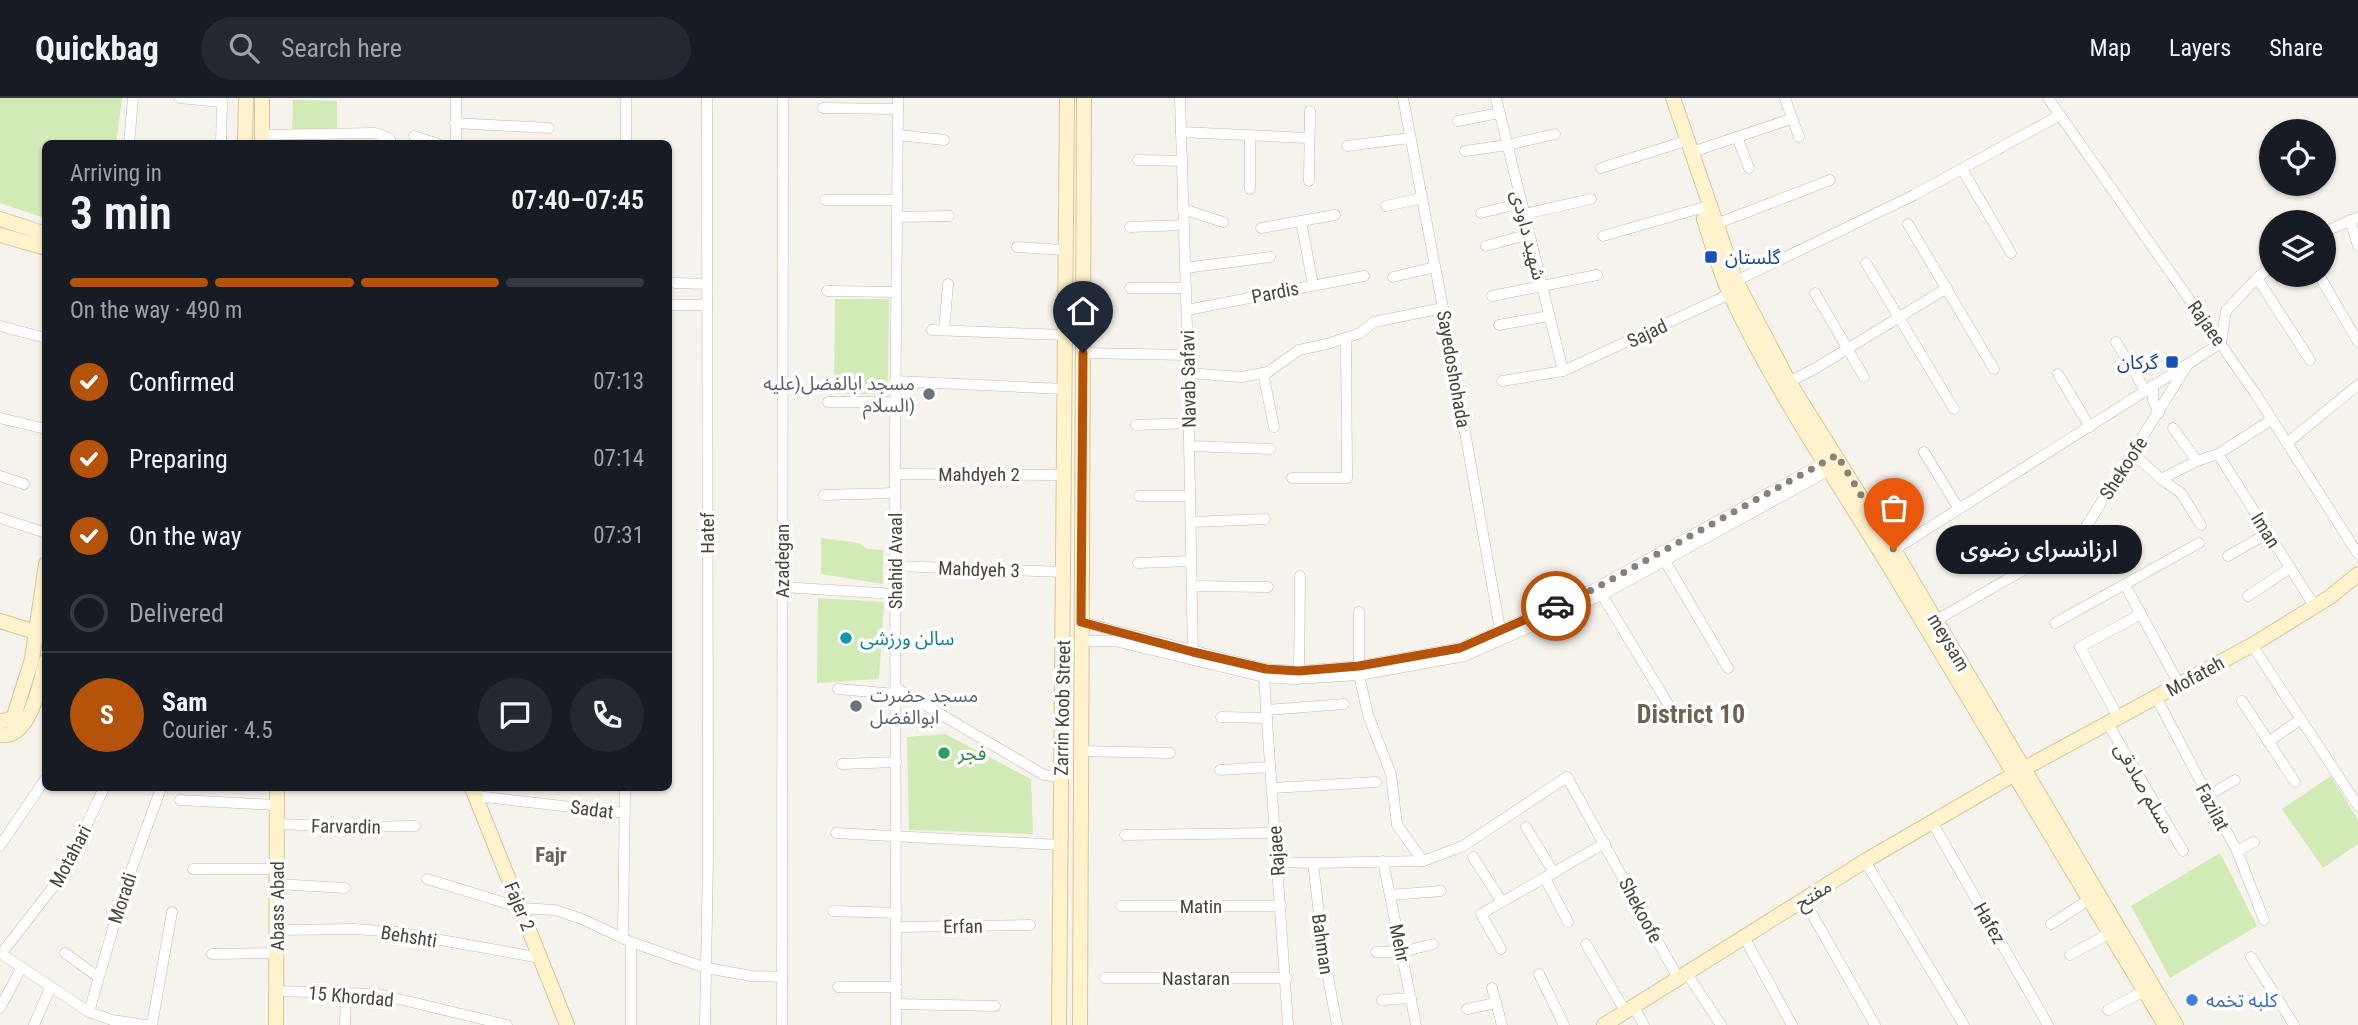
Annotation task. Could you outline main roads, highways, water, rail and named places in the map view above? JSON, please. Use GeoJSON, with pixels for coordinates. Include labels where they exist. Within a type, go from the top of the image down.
{"type":"FeatureCollection","features":[{"type":"Feature","properties":{"kind":"main road"},"geometry":{"type":"LineString","coordinates":[[245,140],[246,98]]}},
{"type":"Feature","properties":{"kind":"main road"},"geometry":{"type":"LineString","coordinates":[[262,98],[262,139]]}},
{"type":"Feature","properties":{"kind":"main road","name":"Zarrin Koob Street"},"geometry":{"type":"LineString","coordinates":[[1059,1025],[1067,98]]}},
{"type":"Feature","properties":{"kind":"main road","name":"Zarrin Koob Street"},"geometry":{"type":"LineString","coordinates":[[1080,1025],[1084,98]]}},
{"type":"Feature","properties":{"kind":"main road","name":"meysam"},"geometry":{"type":"LineString","coordinates":[[1665,98],[1716,224],[1733,288],[1894,550],[2090,899],[2165,1025]]}},
{"type":"Feature","properties":{"kind":"main road","name":"meysam"},"geometry":{"type":"LineString","coordinates":[[1673,98],[1701,208],[1770,372],[1825,467],[2020,771],[2176,1025]]}},
{"type":"Feature","properties":{"kind":"main road"},"geometry":{"type":"LineString","coordinates":[[0,219],[42,233]]}},
{"type":"Feature","properties":{"kind":"main road"},"geometry":{"type":"LineString","coordinates":[[0,235],[42,247]]}},
{"type":"Feature","properties":{"kind":"main road","name":"Mofateh"},"geometry":{"type":"LineString","coordinates":[[2020,771],[2252,645],[2330,597],[2358,574]]}},
{"type":"Feature","properties":{"kind":"main road"},"geometry":{"type":"LineString","coordinates":[[0,621],[41,633],[14,716],[0,721]]}},
{"type":"Feature","properties":{"kind":"main road"},"geometry":{"type":"LineString","coordinates":[[1062,661],[1074,672],[1081,666]]}},
{"type":"Feature","properties":{"kind":"main road"},"geometry":{"type":"LineString","coordinates":[[0,735],[20,731],[28,718],[42,674]]}},
{"type":"Feature","properties":{"kind":"main road"},"geometry":{"type":"LineString","coordinates":[[1062,691],[1070,686],[1080,694]]}},
{"type":"Feature","properties":{"kind":"main road","name":"مفتح"},"geometry":{"type":"LineString","coordinates":[[1604,1025],[1865,861],[2020,771]]}},
{"type":"Feature","properties":{"kind":"main road","name":"Abass Abad"},"geometry":{"type":"LineString","coordinates":[[276,1025],[277,791]]}},
{"type":"Feature","properties":{"kind":"main road","name":"Fajer 2"},"geometry":{"type":"LineString","coordinates":[[474,792],[567,1025]]}},
{"type":"Feature","properties":{"kind":"place","name":"گلستان"},"geometry":{"type":"Point","coordinates":[1711,257]}},
{"type":"Feature","properties":{"kind":"place","name":"گرکان"},"geometry":{"type":"Point","coordinates":[2172,362]}},
{"type":"Feature","properties":{"kind":"place","name":"مسجد ابالفضل(علیه السلام)"},"geometry":{"type":"Point","coordinates":[929,394]}},
{"type":"Feature","properties":{"kind":"place","name":"ارزانسرای رضوی"},"geometry":{"type":"Point","coordinates":[1894,550]}},
{"type":"Feature","properties":{"kind":"place","name":"سالن ورزشی"},"geometry":{"type":"Point","coordinates":[846,638]}},
{"type":"Feature","properties":{"kind":"place","name":"مسجد حضرت ابوالفضل"},"geometry":{"type":"Point","coordinates":[856,706]}},
{"type":"Feature","properties":{"kind":"place","name":"فجر"},"geometry":{"type":"Point","coordinates":[944,753]}},
{"type":"Feature","properties":{"kind":"place","name":"کلبه تخمه"},"geometry":{"type":"Point","coordinates":[2192,1000]}},
{"type":"Feature","properties":{"kind":"district","name":"District 10"},"geometry":{"type":"Point","coordinates":[1691,714]}},
{"type":"Feature","properties":{"kind":"district","name":"Fajr"},"geometry":{"type":"Point","coordinates":[551,855]}}]}
